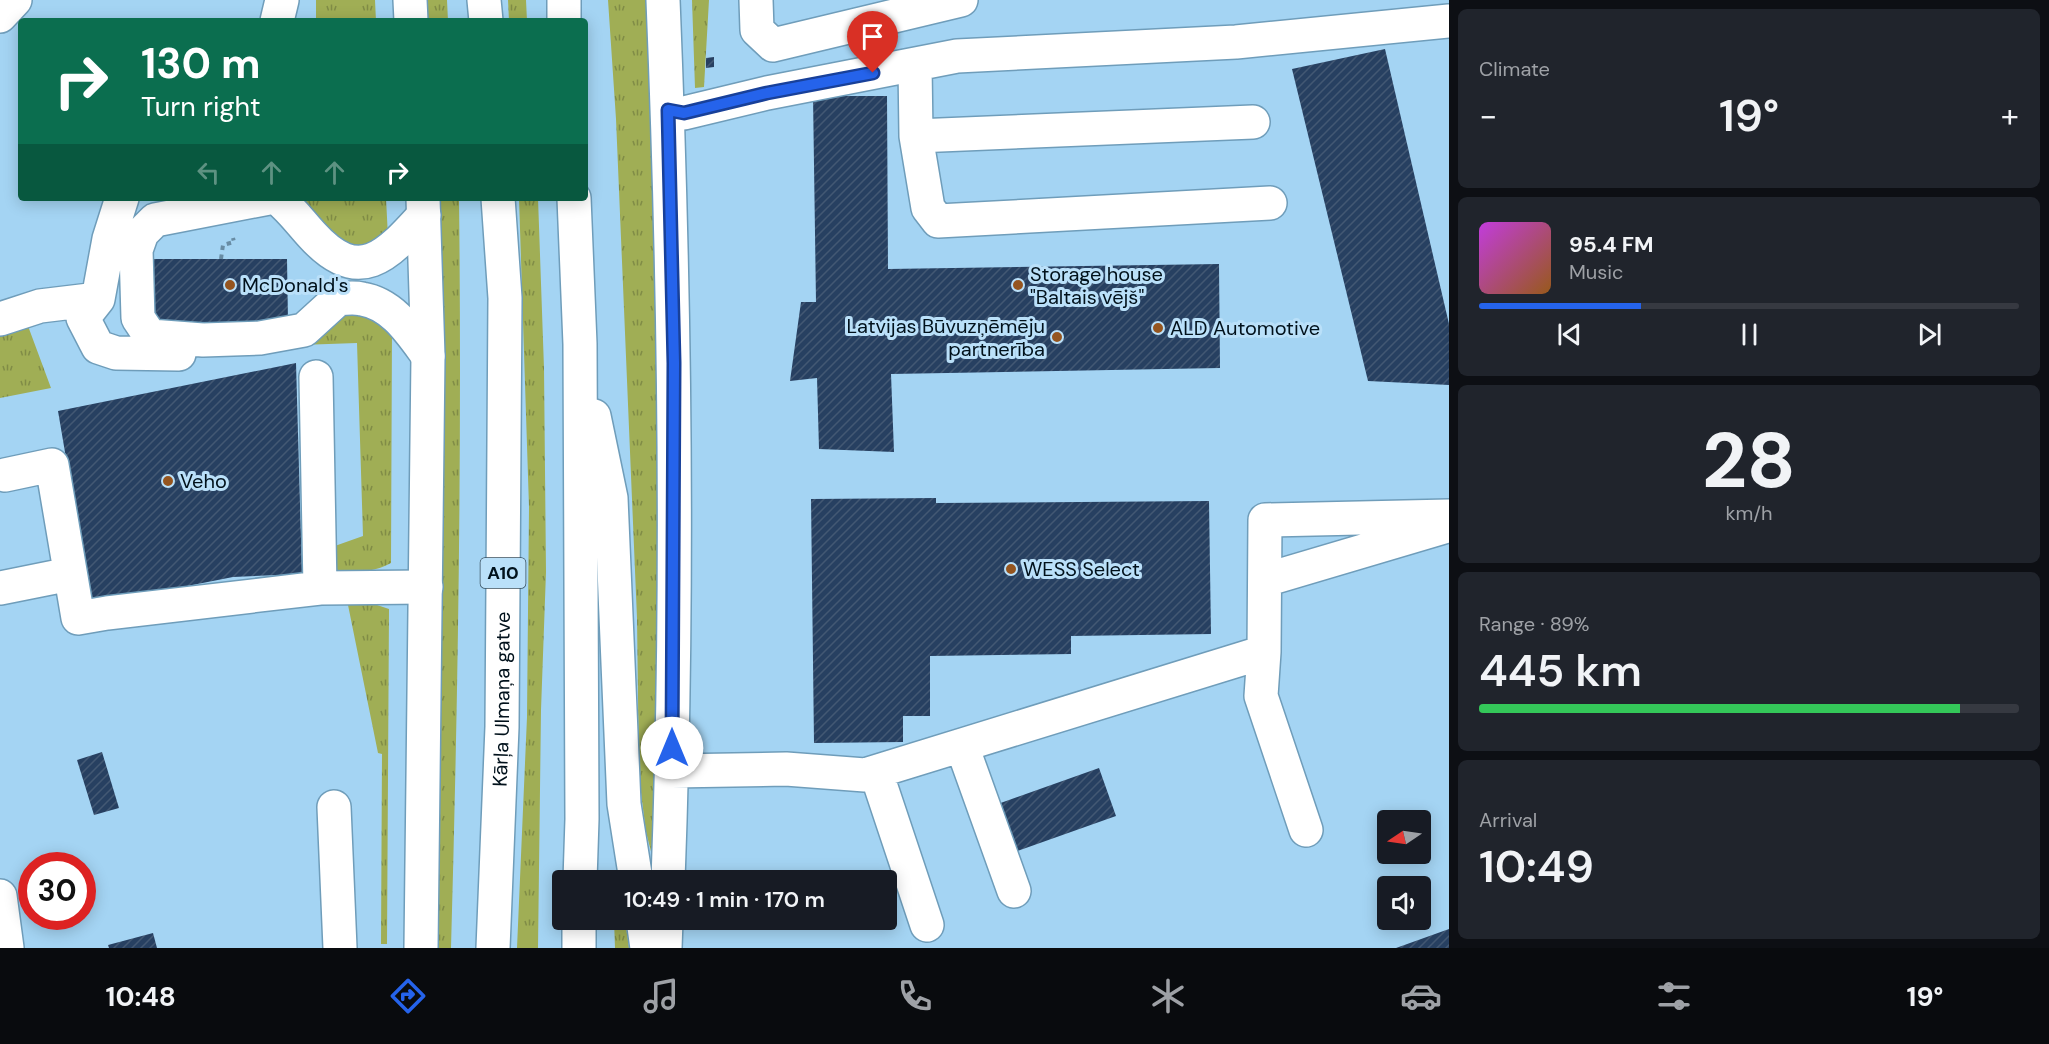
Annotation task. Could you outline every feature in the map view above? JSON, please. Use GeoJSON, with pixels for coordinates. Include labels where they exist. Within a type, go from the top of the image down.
{"type":"FeatureCollection","features":[{"type":"Feature","properties":{"kind":"main road"},"geometry":{"type":"LineString","coordinates":[[0,16],[15,0]]}},
{"type":"Feature","properties":{"kind":"main road"},"geometry":{"type":"LineString","coordinates":[[278,18],[282,0]]}},
{"type":"Feature","properties":{"kind":"main road"},"geometry":{"type":"LineString","coordinates":[[410,0],[411,18]]}},
{"type":"Feature","properties":{"kind":"main road"},"geometry":{"type":"LineString","coordinates":[[484,0],[486,18]]}},
{"type":"Feature","properties":{"kind":"main road"},"geometry":{"type":"LineString","coordinates":[[564,0],[564,18]]}},
{"type":"Feature","properties":{"kind":"main road"},"geometry":{"type":"LineString","coordinates":[[663,0],[674,363],[672,771],[668,870]]}},
{"type":"Feature","properties":{"kind":"main road"},"geometry":{"type":"LineString","coordinates":[[756,0],[757,30],[773,45],[961,0]]}},
{"type":"Feature","properties":{"kind":"main road"},"geometry":{"type":"LineString","coordinates":[[1446,0],[1449,12]]}},
{"type":"Feature","properties":{"kind":"main road"},"geometry":{"type":"LineString","coordinates":[[668,110],[684,113],[767,93],[957,56],[1236,42],[1449,21]]}},
{"type":"Feature","properties":{"kind":"main road"},"geometry":{"type":"LineString","coordinates":[[915,64],[916,136],[928,208],[938,221],[1270,203]]}},
{"type":"Feature","properties":{"kind":"main road"},"geometry":{"type":"LineString","coordinates":[[916,136],[1253,122]]}},
{"type":"Feature","properties":{"kind":"main road"},"geometry":{"type":"LineString","coordinates":[[100,290],[109,239],[121,201]]}},
{"type":"Feature","properties":{"kind":"main road"},"geometry":{"type":"LineString","coordinates":[[203,339],[183,354],[116,353],[98,347],[83,318],[100,290],[142,233],[155,220],[253,201]]}},
{"type":"Feature","properties":{"kind":"main road"},"geometry":{"type":"LineString","coordinates":[[281,201],[338,259],[361,263],[374,260],[397,245],[424,206]]}},
{"type":"Feature","properties":{"kind":"main road","name":"Kārļa Ulmaņa gatve"},"geometry":{"type":"LineString","coordinates":[[493,948],[501,727],[504,381],[504,298],[498,201]]}},
{"type":"Feature","properties":{"kind":"main road"},"geometry":{"type":"LineString","coordinates":[[574,201],[579,344],[580,870]]}},
{"type":"Feature","properties":{"kind":"main road"},"geometry":{"type":"LineString","coordinates":[[421,948],[428,356],[424,206]]}},
{"type":"Feature","properties":{"kind":"main road"},"geometry":{"type":"LineString","coordinates":[[142,233],[136,250],[138,318],[150,336],[203,339],[260,338],[304,330],[338,299],[361,298],[375,302],[399,318],[428,356]]}},
{"type":"Feature","properties":{"kind":"main road"},"geometry":{"type":"LineString","coordinates":[[338,259],[338,299]]}},
{"type":"Feature","properties":{"kind":"main road"},"geometry":{"type":"LineString","coordinates":[[0,319],[100,290]]}},
{"type":"Feature","properties":{"kind":"main road"},"geometry":{"type":"LineString","coordinates":[[579,344],[611,498],[624,804],[634,870]]}},
{"type":"Feature","properties":{"kind":"main road"},"geometry":{"type":"LineString","coordinates":[[316,377],[320,588]]}},
{"type":"Feature","properties":{"kind":"main road"},"geometry":{"type":"LineString","coordinates":[[5,475],[51,465],[78,618],[320,588],[426,587]]}},
{"type":"Feature","properties":{"kind":"main road"},"geometry":{"type":"LineString","coordinates":[[1306,830],[1261,696],[1264,652],[1265,520],[1449,516]]}},
{"type":"Feature","properties":{"kind":"main road"},"geometry":{"type":"LineString","coordinates":[[1265,580],[1449,525]]}},
{"type":"Feature","properties":{"kind":"main road"},"geometry":{"type":"LineString","coordinates":[[0,588],[70,573]]}},
{"type":"Feature","properties":{"kind":"main road"},"geometry":{"type":"LineString","coordinates":[[672,771],[786,770],[865,775],[1264,652]]}},
{"type":"Feature","properties":{"kind":"main road"},"geometry":{"type":"LineString","coordinates":[[962,746],[1014,891]]}},
{"type":"Feature","properties":{"kind":"main road"},"geometry":{"type":"LineString","coordinates":[[876,772],[927,925]]}},
{"type":"Feature","properties":{"kind":"main road"},"geometry":{"type":"LineString","coordinates":[[334,807],[340,948]]}},
{"type":"Feature","properties":{"kind":"main road"},"geometry":{"type":"LineString","coordinates":[[0,896],[7,948]]}},
{"type":"Feature","properties":{"kind":"main road"},"geometry":{"type":"LineString","coordinates":[[579,930],[579,948]]}},
{"type":"Feature","properties":{"kind":"main road"},"geometry":{"type":"LineString","coordinates":[[644,930],[647,948]]}},
{"type":"Feature","properties":{"kind":"main road"},"geometry":{"type":"LineString","coordinates":[[665,948],[666,930]]}},
{"type":"Feature","properties":{"kind":"green space"},"geometry":{"type":"Polygon","coordinates":[[[316,0],[375,0],[376,18],[316,18],[316,0]]]}},
{"type":"Feature","properties":{"kind":"green space"},"geometry":{"type":"Polygon","coordinates":[[[422,0],[447,0],[448,18],[424,18],[422,0]]]}},
{"type":"Feature","properties":{"kind":"green space"},"geometry":{"type":"Polygon","coordinates":[[[508,0],[526,0],[527,18],[509,18],[508,0]]]}},
{"type":"Feature","properties":{"kind":"green space"},"geometry":{"type":"Polygon","coordinates":[[[608,0],[646,0],[663,357],[656,870],[646,832],[639,777],[637,618],[616,119],[608,0]]]}},
{"type":"Feature","properties":{"kind":"green space"},"geometry":{"type":"Polygon","coordinates":[[[692,0],[709,0],[704,87],[695,88],[692,0]]]}},
{"type":"Feature","properties":{"kind":"green space"},"geometry":{"type":"Polygon","coordinates":[[[304,201],[386,201],[388,237],[382,242],[355,248],[328,233],[304,201]]]}},
{"type":"Feature","properties":{"kind":"green space"},"geometry":{"type":"Polygon","coordinates":[[[435,201],[459,201],[459,573],[451,948],[435,948],[442,618],[444,327],[435,201]]]}},
{"type":"Feature","properties":{"kind":"green space"},"geometry":{"type":"Polygon","coordinates":[[[519,201],[538,201],[544,368],[546,572],[541,710],[538,948],[517,948],[527,717],[529,507],[519,201]]]}},
{"type":"Feature","properties":{"kind":"green space"},"geometry":{"type":"Polygon","coordinates":[[[345,312],[360,312],[392,329],[391,563],[357,572],[335,572],[332,547],[363,536],[357,343],[300,345],[345,312]]]}},
{"type":"Feature","properties":{"kind":"green space"},"geometry":{"type":"Polygon","coordinates":[[[28,326],[51,388],[0,398],[0,329],[28,326]]]}},
{"type":"Feature","properties":{"kind":"green space"},"geometry":{"type":"Polygon","coordinates":[[[357,602],[371,603],[389,609],[387,944],[381,944],[382,754],[378,753],[348,605],[357,602]]]}},
{"type":"Feature","properties":{"kind":"green space"},"geometry":{"type":"Polygon","coordinates":[[[614,930],[626,930],[629,948],[615,948],[614,930]]]}},
{"type":"Feature","properties":{"kind":"building"},"geometry":{"type":"Polygon","coordinates":[[[1385,49],[1449,324],[1449,385],[1368,381],[1292,69],[1385,49]]]}},
{"type":"Feature","properties":{"kind":"building"},"geometry":{"type":"Polygon","coordinates":[[[714,57],[714,67],[706,68],[706,58],[714,57]]]}},
{"type":"Feature","properties":{"kind":"building","name":"Storage house \"Baltais vējš\""},"geometry":{"type":"Polygon","coordinates":[[[813,96],[887,96],[888,269],[1219,264],[1220,368],[891,374],[894,452],[819,449],[817,378],[790,381],[801,302],[816,302],[813,96]]]}},
{"type":"Feature","properties":{"kind":"building"},"geometry":{"type":"Polygon","coordinates":[[[153,259],[287,259],[288,322],[153,323],[153,259]]]}},
{"type":"Feature","properties":{"kind":"building"},"geometry":{"type":"Polygon","coordinates":[[[296,363],[302,574],[233,577],[91,605],[58,411],[296,363]]]}},
{"type":"Feature","properties":{"kind":"building","name":"WESS Select"},"geometry":{"type":"Polygon","coordinates":[[[936,498],[936,503],[1209,501],[1211,634],[1071,636],[1071,654],[930,656],[930,716],[903,716],[903,742],[814,743],[811,499],[936,498]]]}},
{"type":"Feature","properties":{"kind":"building"},"geometry":{"type":"Polygon","coordinates":[[[102,752],[119,808],[94,815],[77,760],[102,752]]]}},
{"type":"Feature","properties":{"kind":"building"},"geometry":{"type":"Polygon","coordinates":[[[1099,768],[1116,816],[1012,853],[995,805],[1099,768]]]}},
{"type":"Feature","properties":{"kind":"building"},"geometry":{"type":"Polygon","coordinates":[[[1449,929],[1449,948],[1396,948],[1449,929]]]}},
{"type":"Feature","properties":{"kind":"building"},"geometry":{"type":"Polygon","coordinates":[[[153,933],[157,948],[109,948],[108,945],[153,933]]]}},
{"type":"Feature","properties":{"kind":"place","name":"McDonald's"},"geometry":{"type":"Point","coordinates":[230,285]}},
{"type":"Feature","properties":{"kind":"place","name":"Storage house \"Baltais vējš\""},"geometry":{"type":"Point","coordinates":[1018,285]}},
{"type":"Feature","properties":{"kind":"place","name":"ALD Automotive"},"geometry":{"type":"Point","coordinates":[1158,328]}},
{"type":"Feature","properties":{"kind":"place","name":"Latvijas Būvuzņēmēju partnerība"},"geometry":{"type":"Point","coordinates":[1057,337]}},
{"type":"Feature","properties":{"kind":"place","name":"Veho"},"geometry":{"type":"Point","coordinates":[168,481]}},
{"type":"Feature","properties":{"kind":"place","name":"WESS Select"},"geometry":{"type":"Point","coordinates":[1011,569]}},
{"type":"Feature","properties":{"kind":"route"},"geometry":{"type":"LineString","coordinates":[[672,748],[674,363],[668,110],[684,113],[767,93],[873,73]]}}]}
